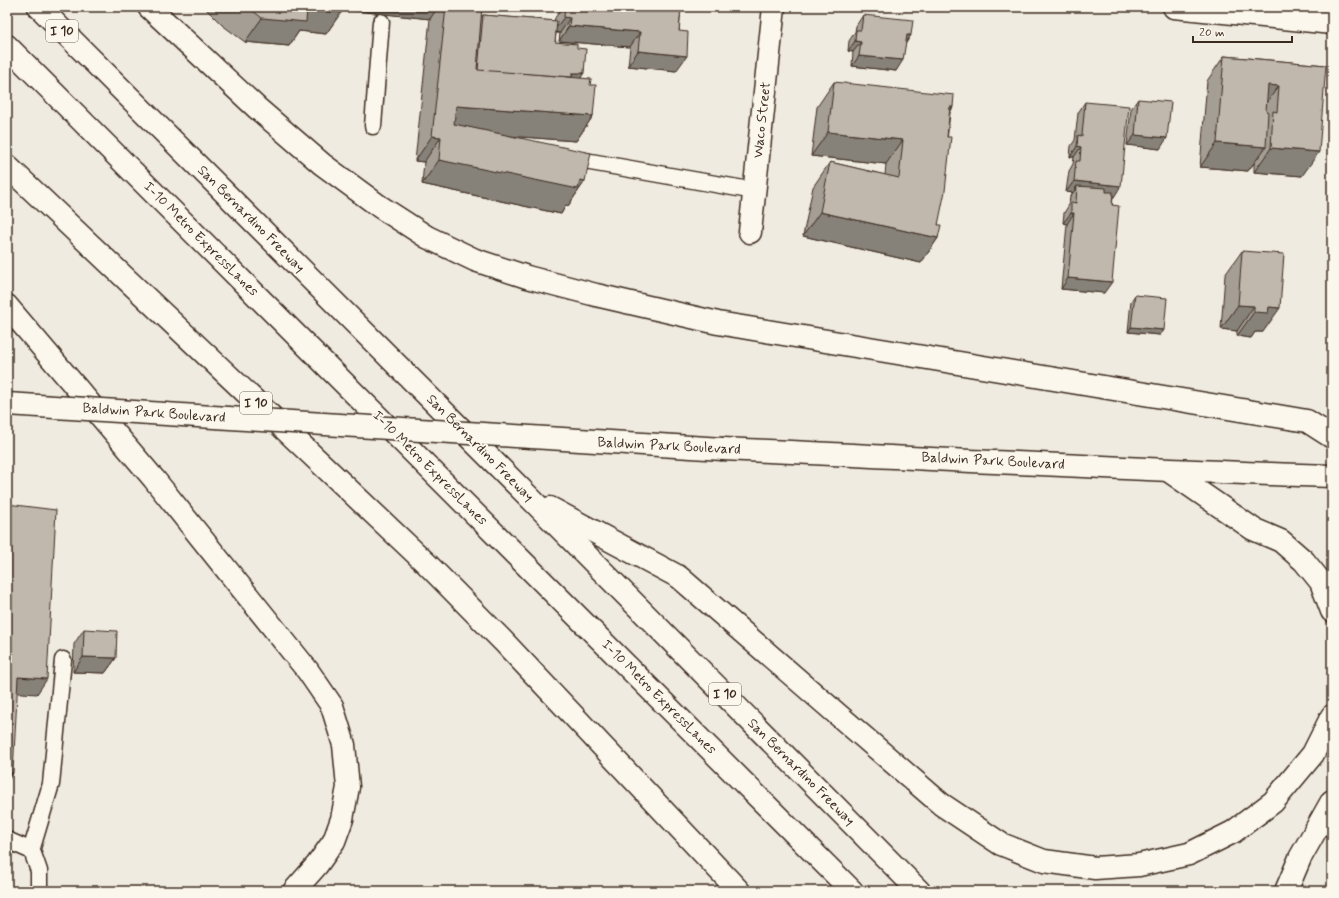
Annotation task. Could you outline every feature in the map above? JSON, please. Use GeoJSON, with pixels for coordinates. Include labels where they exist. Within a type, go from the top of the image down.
{"type":"FeatureCollection","features":[{"type":"Feature","properties":{"kind":"main road","name":"San Bernardino Freeway"},"geometry":{"type":"LineString","coordinates":[[39,7],[530,498],[919,891]]}},
{"type":"Feature","properties":{"kind":"main road"},"geometry":{"type":"LineString","coordinates":[[149,7],[257,108],[322,164],[379,206],[427,237],[475,260],[527,277],[596,296],[718,323],[1307,421],[1332,437]]}},
{"type":"Feature","properties":{"kind":"main road","name":"Waco Street"},"geometry":{"type":"LineString","coordinates":[[750,232],[774,7]]}},
{"type":"Feature","properties":{"kind":"main road"},"geometry":{"type":"LineString","coordinates":[[1174,7],[1332,23]]}},
{"type":"Feature","properties":{"kind":"main road","name":"I-10 Metro ExpressLanes"},"geometry":{"type":"LineString","coordinates":[[7,46],[852,891]]}},
{"type":"Feature","properties":{"kind":"main road","name":"I 10"},"geometry":{"type":"LineString","coordinates":[[7,166],[421,559],[487,624],[739,891]]}},
{"type":"Feature","properties":{"kind":"main road"},"geometry":{"type":"LineString","coordinates":[[7,306],[159,485],[308,670],[332,706],[344,745],[348,787],[342,819],[330,847],[317,865],[294,891]]}},
{"type":"Feature","properties":{"kind":"main road","name":"Baldwin Park Boulevard"},"geometry":{"type":"LineString","coordinates":[[7,404],[722,450],[937,458],[1169,472],[1332,476]]}},
{"type":"Feature","properties":{"kind":"main road"},"geometry":{"type":"LineString","coordinates":[[1169,472],[1253,528],[1281,540],[1304,561],[1321,582],[1332,611]]}},
{"type":"Feature","properties":{"kind":"main road"},"geometry":{"type":"LineString","coordinates":[[530,498],[679,577],[941,804],[1001,844],[1044,861],[1095,868],[1138,865],[1189,854],[1233,832],[1273,802],[1313,754],[1332,716]]}},
{"type":"Feature","properties":{"kind":"main road"},"geometry":{"type":"LineString","coordinates":[[1286,891],[1300,858],[1332,801]]}},
{"type":"Feature","properties":{"kind":"lane"},"geometry":{"type":"LineString","coordinates":[[373,126],[381,22]]}},
{"type":"Feature","properties":{"kind":"lane"},"geometry":{"type":"LineString","coordinates":[[585,161],[755,191]]}},
{"type":"Feature","properties":{"kind":"lane"},"geometry":{"type":"LineString","coordinates":[[39,891],[39,871],[30,850],[51,784],[63,660]]}},
{"type":"Feature","properties":{"kind":"lane"},"geometry":{"type":"LineString","coordinates":[[7,840],[30,850]]}},
{"type":"Feature","properties":{"kind":"building"},"geometry":{"type":"Polygon","coordinates":[[[248,7],[307,7],[306,22],[262,18],[248,7]]]}},
{"type":"Feature","properties":{"kind":"building"},"geometry":{"type":"Polygon","coordinates":[[[316,7],[344,7],[343,10],[316,7]]]}},
{"type":"Feature","properties":{"kind":"building"},"geometry":{"type":"Polygon","coordinates":[[[446,7],[482,7],[477,69],[591,79],[590,85],[596,85],[593,116],[456,106],[454,124],[591,153],[585,181],[580,180],[578,189],[439,160],[441,137],[432,136],[446,7]]]}},
{"type":"Feature","properties":{"kind":"building"},"geometry":{"type":"Polygon","coordinates":[[[565,7],[681,7],[679,31],[688,32],[687,56],[638,51],[640,32],[569,26],[570,18],[564,17],[565,7]]]}},
{"type":"Feature","properties":{"kind":"building"},"geometry":{"type":"Polygon","coordinates":[[[483,15],[557,21],[555,42],[577,44],[577,48],[586,49],[584,73],[572,73],[572,77],[478,70],[483,15]]]}},
{"type":"Feature","properties":{"kind":"building"},"geometry":{"type":"Polygon","coordinates":[[[863,15],[913,20],[911,35],[907,35],[903,60],[859,56],[861,42],[855,41],[856,30],[861,30],[863,15]]]}},
{"type":"Feature","properties":{"kind":"building"},"geometry":{"type":"Polygon","coordinates":[[[1224,56],[1326,65],[1319,152],[1271,148],[1273,111],[1277,112],[1279,86],[1268,85],[1266,147],[1217,143],[1224,56]]]}},
{"type":"Feature","properties":{"kind":"building"},"geometry":{"type":"Polygon","coordinates":[[[834,82],[954,95],[953,107],[950,107],[947,137],[951,137],[945,191],[938,225],[941,225],[938,238],[820,212],[830,162],[899,178],[903,140],[828,132],[834,82]]]}},
{"type":"Feature","properties":{"kind":"building"},"geometry":{"type":"Polygon","coordinates":[[[1138,99],[1171,102],[1167,138],[1135,135],[1138,99]]]}},
{"type":"Feature","properties":{"kind":"building"},"geometry":{"type":"Polygon","coordinates":[[[1085,102],[1129,106],[1121,186],[1074,181],[1076,161],[1080,161],[1081,147],[1077,146],[1078,135],[1082,136],[1085,102]]]}},
{"type":"Feature","properties":{"kind":"building"},"geometry":{"type":"Polygon","coordinates":[[[1077,186],[1106,188],[1106,192],[1113,192],[1112,205],[1119,206],[1112,282],[1068,278],[1074,213],[1071,213],[1071,202],[1076,203],[1077,186]]]}},
{"type":"Feature","properties":{"kind":"building"},"geometry":{"type":"Polygon","coordinates":[[[1242,251],[1284,254],[1280,308],[1269,307],[1268,313],[1254,312],[1254,306],[1238,305],[1242,251]]]}},
{"type":"Feature","properties":{"kind":"building"},"geometry":{"type":"Polygon","coordinates":[[[1135,295],[1167,298],[1164,330],[1131,327],[1135,295]]]}},
{"type":"Feature","properties":{"kind":"building"},"geometry":{"type":"Polygon","coordinates":[[[7,504],[56,510],[47,679],[18,677],[13,773],[7,773],[7,504]]]}},
{"type":"Feature","properties":{"kind":"building"},"geometry":{"type":"Polygon","coordinates":[[[84,629],[117,631],[116,658],[83,657],[84,629]]]}}]}
